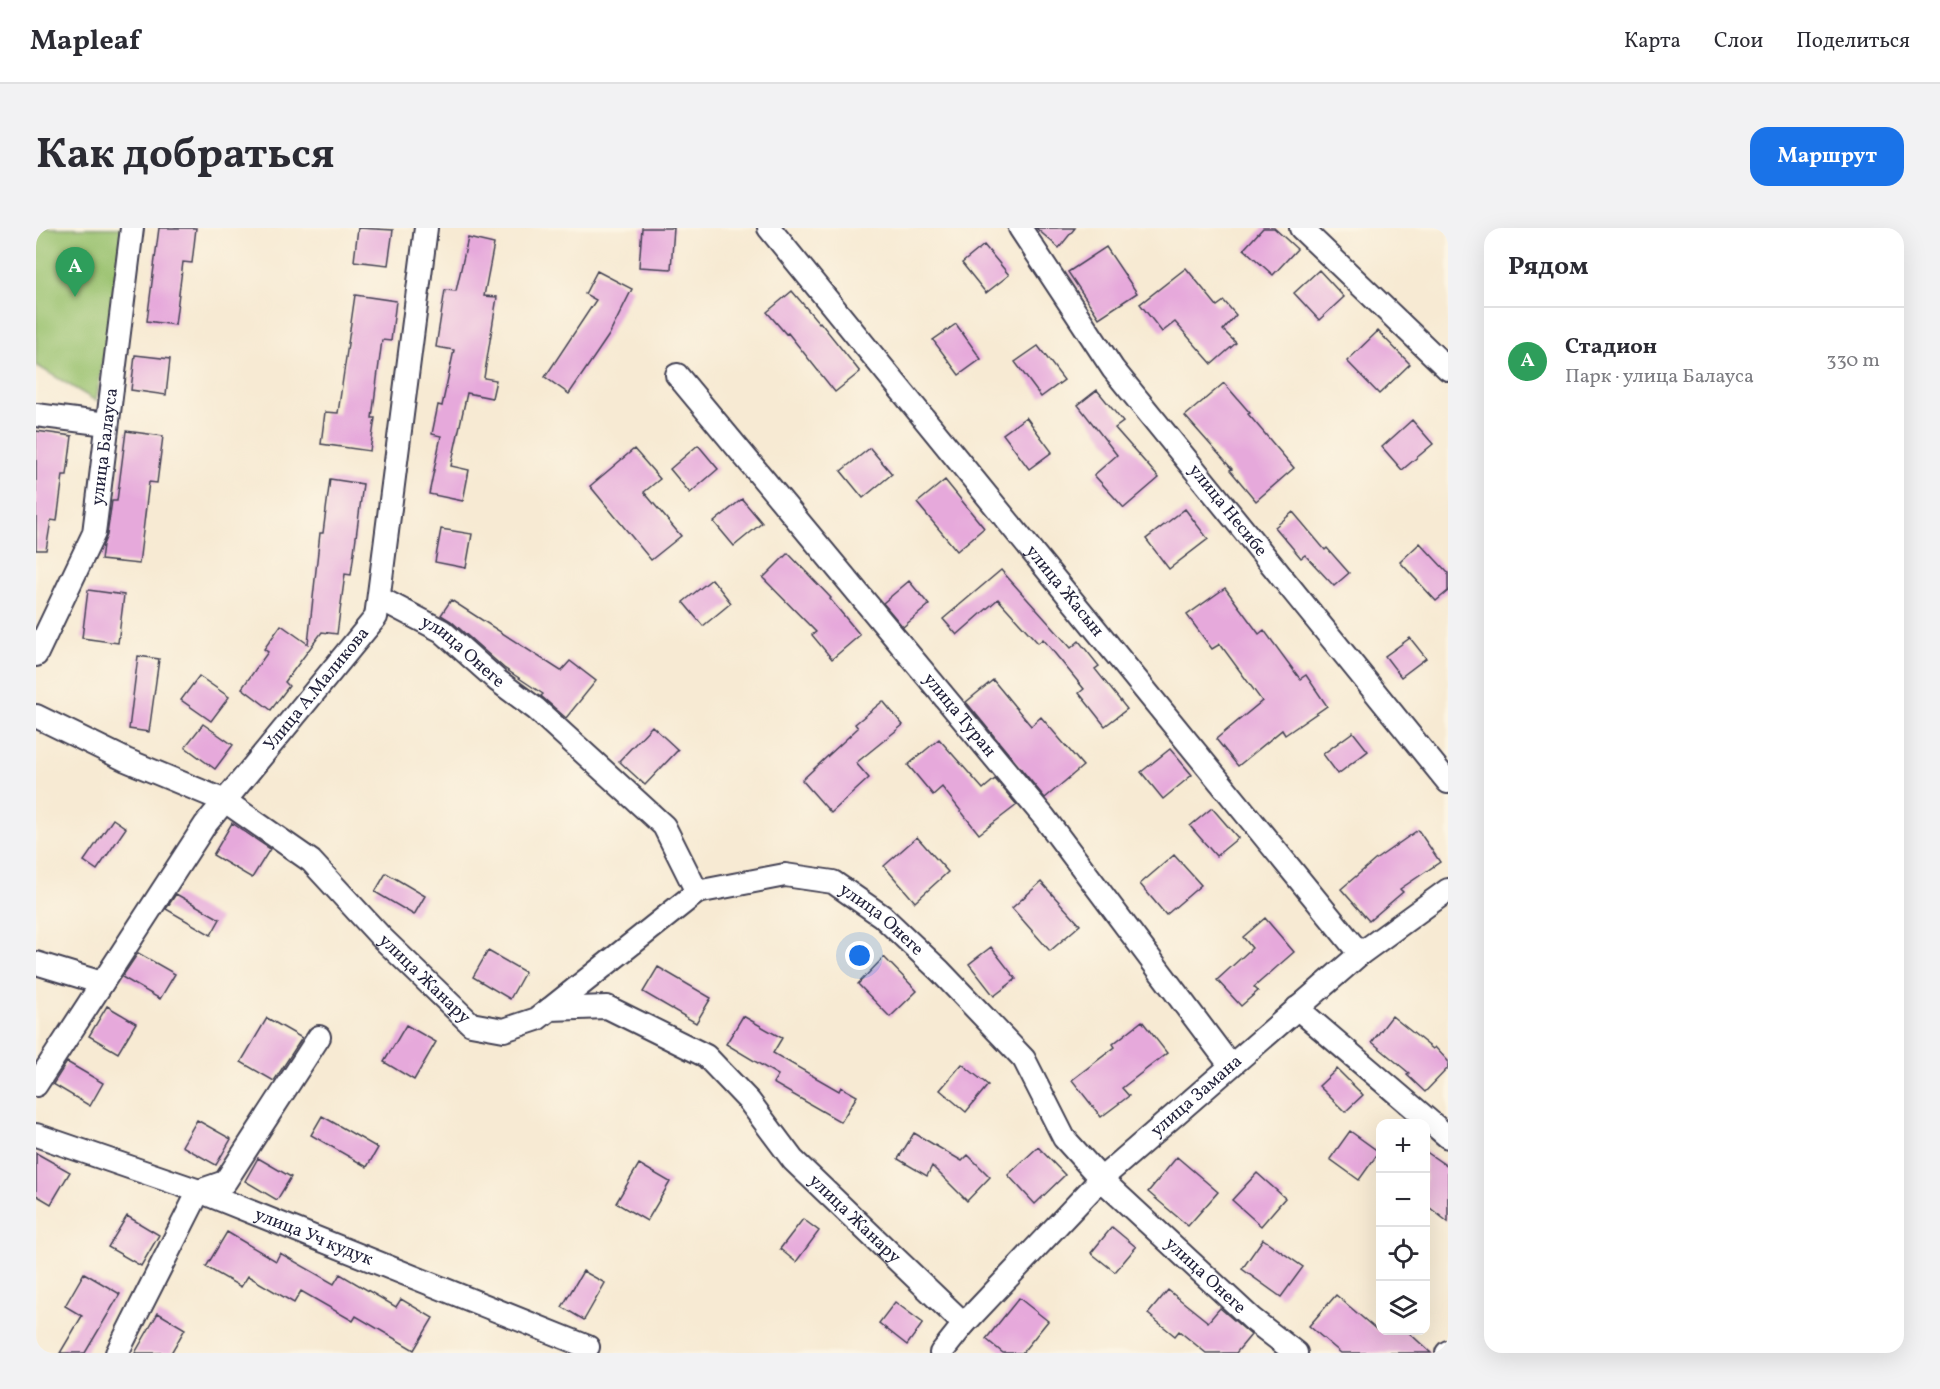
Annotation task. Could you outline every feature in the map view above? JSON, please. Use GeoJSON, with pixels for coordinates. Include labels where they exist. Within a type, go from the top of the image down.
{"type":"FeatureCollection","features":[{"type":"Feature","properties":{"kind":"street","name":"улица Балауса"},"geometry":{"type":"LineString","coordinates":[[36,655],[94,533],[132,228]]}},
{"type":"Feature","properties":{"kind":"street","name":"Улица А.Маликова"},"geometry":{"type":"LineString","coordinates":[[36,1085],[205,825],[376,617],[426,228]]}},
{"type":"Feature","properties":{"kind":"street","name":"улица Жасын"},"geometry":{"type":"LineString","coordinates":[[769,228],[1360,954]]}},
{"type":"Feature","properties":{"kind":"street","name":"улица Несибе"},"geometry":{"type":"LineString","coordinates":[[1020,228],[1113,369],[1448,782]]}},
{"type":"Feature","properties":{"kind":"street"},"geometry":{"type":"LineString","coordinates":[[1301,228],[1448,369]]}},
{"type":"Feature","properties":{"kind":"street","name":"улица Туран"},"geometry":{"type":"LineString","coordinates":[[677,375],[1044,817],[1230,1065]]}},
{"type":"Feature","properties":{"kind":"street"},"geometry":{"type":"LineString","coordinates":[[36,415],[107,424]]}},
{"type":"Feature","properties":{"kind":"street","name":"улица Онеге"},"geometry":{"type":"LineString","coordinates":[[379,598],[442,631],[498,681],[536,709],[664,826],[697,892],[785,875],[833,882],[882,916],[940,971],[1024,1059],[1064,1138],[1101,1179],[1252,1319],[1296,1353]]}},
{"type":"Feature","properties":{"kind":"street","name":"улица Жанару"},"geometry":{"type":"LineString","coordinates":[[36,716],[126,760],[225,801],[311,861],[382,938],[471,1024],[504,1030],[537,1019],[550,1009],[607,1007],[706,1056],[749,1101],[793,1160],[964,1324]]}},
{"type":"Feature","properties":{"kind":"street","name":"улица Замана"},"geometry":{"type":"LineString","coordinates":[[941,1353],[964,1324],[1101,1179],[1360,954],[1448,890]]}},
{"type":"Feature","properties":{"kind":"street"},"geometry":{"type":"LineString","coordinates":[[550,1009],[697,892]]}},
{"type":"Feature","properties":{"kind":"street"},"geometry":{"type":"LineString","coordinates":[[36,963],[102,983]]}},
{"type":"Feature","properties":{"kind":"street"},"geometry":{"type":"LineString","coordinates":[[1297,1008],[1448,1137]]}},
{"type":"Feature","properties":{"kind":"street"},"geometry":{"type":"LineString","coordinates":[[117,1353],[199,1191],[225,1182],[319,1037]]}},
{"type":"Feature","properties":{"kind":"street","name":"улица Уч кудук"},"geometry":{"type":"LineString","coordinates":[[36,1135],[199,1191],[588,1347]]}},
{"type":"Feature","properties":{"kind":"green space"},"geometry":{"type":"Polygon","coordinates":[[[36,228],[127,228],[96,401],[36,365],[36,228]]]}},
{"type":"Feature","properties":{"kind":"building"},"geometry":{"type":"Polygon","coordinates":[[[159,228],[196,228],[192,263],[183,262],[175,325],[147,321],[159,228]]]}},
{"type":"Feature","properties":{"kind":"building"},"geometry":{"type":"Polygon","coordinates":[[[358,228],[393,230],[388,265],[354,261],[358,228]]]}},
{"type":"Feature","properties":{"kind":"building"},"geometry":{"type":"Polygon","coordinates":[[[642,228],[674,228],[671,269],[639,267],[642,228]]]}},
{"type":"Feature","properties":{"kind":"building"},"geometry":{"type":"Polygon","coordinates":[[[1036,228],[1075,228],[1059,248],[1036,228]]]}},
{"type":"Feature","properties":{"kind":"building"},"geometry":{"type":"Polygon","coordinates":[[[1263,228],[1274,228],[1297,249],[1273,275],[1244,249],[1263,228]]]}},
{"type":"Feature","properties":{"kind":"building"},"geometry":{"type":"Polygon","coordinates":[[[468,238],[494,244],[484,296],[497,297],[484,378],[496,380],[492,398],[467,393],[451,466],[469,470],[463,501],[429,494],[441,436],[432,434],[438,405],[442,406],[454,350],[436,347],[445,290],[456,291],[468,238]]]}},
{"type":"Feature","properties":{"kind":"building"},"geometry":{"type":"Polygon","coordinates":[[[984,245],[1009,275],[986,293],[962,263],[984,245]]]}},
{"type":"Feature","properties":{"kind":"building"},"geometry":{"type":"Polygon","coordinates":[[[1106,247],[1137,293],[1099,318],[1068,272],[1106,247]]]}},
{"type":"Feature","properties":{"kind":"building"},"geometry":{"type":"Polygon","coordinates":[[[1186,268],[1217,306],[1224,301],[1236,315],[1223,330],[1236,343],[1212,364],[1175,322],[1162,332],[1140,304],[1186,268]]]}},
{"type":"Feature","properties":{"kind":"building"},"geometry":{"type":"Polygon","coordinates":[[[1319,270],[1344,297],[1319,320],[1294,293],[1319,270]]]}},
{"type":"Feature","properties":{"kind":"building"},"geometry":{"type":"Polygon","coordinates":[[[597,271],[632,289],[609,335],[569,394],[545,377],[596,300],[585,294],[597,271]]]}},
{"type":"Feature","properties":{"kind":"building"},"geometry":{"type":"Polygon","coordinates":[[[792,291],[860,372],[835,392],[788,333],[786,334],[767,312],[792,291]]]}},
{"type":"Feature","properties":{"kind":"building"},"geometry":{"type":"Polygon","coordinates":[[[355,295],[396,301],[391,341],[382,340],[370,451],[321,444],[325,412],[338,413],[355,295]]]}},
{"type":"Feature","properties":{"kind":"building"},"geometry":{"type":"Polygon","coordinates":[[[956,324],[981,359],[959,375],[933,340],[956,324]]]}},
{"type":"Feature","properties":{"kind":"building"},"geometry":{"type":"Polygon","coordinates":[[[1378,331],[1410,364],[1379,394],[1347,361],[1378,331]]]}},
{"type":"Feature","properties":{"kind":"building"},"geometry":{"type":"Polygon","coordinates":[[[1038,346],[1064,380],[1041,397],[1015,362],[1038,346]]]}},
{"type":"Feature","properties":{"kind":"building"},"geometry":{"type":"Polygon","coordinates":[[[135,355],[170,359],[166,395],[131,390],[135,355]]]}},
{"type":"Feature","properties":{"kind":"building"},"geometry":{"type":"Polygon","coordinates":[[[1224,383],[1294,468],[1256,501],[1230,470],[1232,469],[1185,416],[1224,383]]]}},
{"type":"Feature","properties":{"kind":"building"},"geometry":{"type":"Polygon","coordinates":[[[1097,390],[1123,422],[1115,428],[1159,478],[1124,508],[1094,475],[1117,455],[1078,405],[1097,390]]]}},
{"type":"Feature","properties":{"kind":"building"},"geometry":{"type":"Polygon","coordinates":[[[1026,417],[1052,452],[1029,469],[1003,434],[1026,417]]]}},
{"type":"Feature","properties":{"kind":"building"},"geometry":{"type":"Polygon","coordinates":[[[1412,420],[1433,444],[1402,470],[1382,447],[1412,420]]]}},
{"type":"Feature","properties":{"kind":"building"},"geometry":{"type":"Polygon","coordinates":[[[36,431],[72,436],[67,475],[63,475],[57,521],[51,520],[46,550],[36,550],[36,431]]]}},
{"type":"Feature","properties":{"kind":"building"},"geometry":{"type":"Polygon","coordinates":[[[126,431],[163,436],[157,483],[149,482],[139,564],[101,560],[112,501],[117,501],[126,431]]]}},
{"type":"Feature","properties":{"kind":"building"},"geometry":{"type":"Polygon","coordinates":[[[698,445],[718,469],[690,493],[670,469],[698,445]]]}},
{"type":"Feature","properties":{"kind":"building"},"geometry":{"type":"Polygon","coordinates":[[[870,448],[892,474],[863,498],[841,471],[870,448]]]}},
{"type":"Feature","properties":{"kind":"building"},"geometry":{"type":"Polygon","coordinates":[[[634,449],[660,479],[644,492],[681,536],[651,560],[590,486],[634,449]]]}},
{"type":"Feature","properties":{"kind":"building"},"geometry":{"type":"Polygon","coordinates":[[[330,479],[363,484],[351,575],[345,574],[337,634],[322,632],[285,682],[289,686],[271,710],[242,688],[268,652],[264,649],[281,625],[308,644],[320,533],[323,533],[330,479]]]}},
{"type":"Feature","properties":{"kind":"building"},"geometry":{"type":"Polygon","coordinates":[[[945,480],[984,528],[957,551],[917,503],[945,480]]]}},
{"type":"Feature","properties":{"kind":"building"},"geometry":{"type":"Polygon","coordinates":[[[742,499],[762,523],[734,546],[714,522],[742,499]]]}},
{"type":"Feature","properties":{"kind":"building"},"geometry":{"type":"Polygon","coordinates":[[[1185,509],[1208,539],[1169,569],[1146,539],[1185,509]]]}},
{"type":"Feature","properties":{"kind":"building"},"geometry":{"type":"Polygon","coordinates":[[[1293,512],[1325,550],[1327,548],[1349,573],[1334,586],[1305,555],[1301,558],[1275,527],[1293,512]]]}},
{"type":"Feature","properties":{"kind":"building"},"geometry":{"type":"Polygon","coordinates":[[[441,529],[472,534],[466,568],[435,562],[441,529]]]}},
{"type":"Feature","properties":{"kind":"building"},"geometry":{"type":"Polygon","coordinates":[[[1420,543],[1448,573],[1448,591],[1436,601],[1400,562],[1420,543]]]}},
{"type":"Feature","properties":{"kind":"building"},"geometry":{"type":"Polygon","coordinates":[[[788,553],[831,598],[860,635],[832,659],[812,635],[816,632],[763,578],[788,553]]]}},
{"type":"Feature","properties":{"kind":"building"},"geometry":{"type":"Polygon","coordinates":[[[1001,570],[1071,648],[1079,641],[1099,666],[1095,669],[1127,709],[1105,726],[1079,693],[1084,689],[1043,639],[1038,643],[998,599],[957,635],[943,619],[1001,570]]]}},
{"type":"Feature","properties":{"kind":"building"},"geometry":{"type":"Polygon","coordinates":[[[712,579],[731,603],[703,626],[683,602],[712,579]]]}},
{"type":"Feature","properties":{"kind":"building"},"geometry":{"type":"Polygon","coordinates":[[[909,581],[929,605],[903,627],[883,603],[909,581]]]}},
{"type":"Feature","properties":{"kind":"building"},"geometry":{"type":"Polygon","coordinates":[[[1225,588],[1259,634],[1264,630],[1300,679],[1306,675],[1327,706],[1285,735],[1282,730],[1238,766],[1216,739],[1262,701],[1220,644],[1212,649],[1187,615],[1225,588]]]}},
{"type":"Feature","properties":{"kind":"building"},"geometry":{"type":"Polygon","coordinates":[[[88,590],[124,595],[118,643],[82,638],[88,590]]]}},
{"type":"Feature","properties":{"kind":"building"},"geometry":{"type":"Polygon","coordinates":[[[451,600],[561,671],[570,661],[596,681],[566,718],[541,696],[543,694],[504,668],[451,621],[441,615],[451,600]]]}},
{"type":"Feature","properties":{"kind":"building"},"geometry":{"type":"Polygon","coordinates":[[[1410,638],[1426,658],[1401,677],[1385,656],[1410,638]]]}},
{"type":"Feature","properties":{"kind":"building"},"geometry":{"type":"Polygon","coordinates":[[[138,656],[159,659],[149,732],[129,729],[138,656]]]}},
{"type":"Feature","properties":{"kind":"building"},"geometry":{"type":"Polygon","coordinates":[[[199,676],[229,697],[211,721],[181,700],[199,676]]]}},
{"type":"Feature","properties":{"kind":"building"},"geometry":{"type":"Polygon","coordinates":[[[993,680],[1031,726],[1041,717],[1083,766],[1045,798],[966,702],[993,680]]]}},
{"type":"Feature","properties":{"kind":"building"},"geometry":{"type":"Polygon","coordinates":[[[883,701],[903,725],[856,763],[869,778],[831,813],[802,780],[858,728],[855,724],[883,701]]]}},
{"type":"Feature","properties":{"kind":"building"},"geometry":{"type":"Polygon","coordinates":[[[203,724],[233,745],[215,769],[185,747],[203,724]]]}},
{"type":"Feature","properties":{"kind":"building"},"geometry":{"type":"Polygon","coordinates":[[[652,726],[678,750],[645,785],[619,761],[652,726]]]}},
{"type":"Feature","properties":{"kind":"building"},"geometry":{"type":"Polygon","coordinates":[[[1353,732],[1368,751],[1338,774],[1323,754],[1353,732]]]}},
{"type":"Feature","properties":{"kind":"building"},"geometry":{"type":"Polygon","coordinates":[[[939,739],[983,789],[995,779],[1017,805],[979,834],[942,787],[933,795],[908,765],[939,739]]]}},
{"type":"Feature","properties":{"kind":"building"},"geometry":{"type":"Polygon","coordinates":[[[1170,749],[1192,775],[1163,799],[1141,772],[1170,749]]]}},
{"type":"Feature","properties":{"kind":"building"},"geometry":{"type":"Polygon","coordinates":[[[1212,808],[1238,838],[1216,856],[1190,826],[1212,808]]]}},
{"type":"Feature","properties":{"kind":"building"},"geometry":{"type":"Polygon","coordinates":[[[113,819],[126,828],[97,870],[84,861],[113,819]]]}},
{"type":"Feature","properties":{"kind":"building"},"geometry":{"type":"Polygon","coordinates":[[[232,823],[270,849],[252,878],[213,855],[232,823]]]}},
{"type":"Feature","properties":{"kind":"building"},"geometry":{"type":"Polygon","coordinates":[[[1418,830],[1440,862],[1400,889],[1403,892],[1369,921],[1341,889],[1375,860],[1418,830]]]}},
{"type":"Feature","properties":{"kind":"building"},"geometry":{"type":"Polygon","coordinates":[[[917,837],[948,872],[915,902],[884,866],[917,837]]]}},
{"type":"Feature","properties":{"kind":"building"},"geometry":{"type":"Polygon","coordinates":[[[1174,855],[1201,885],[1166,915],[1140,884],[1174,855]]]}},
{"type":"Feature","properties":{"kind":"building"},"geometry":{"type":"Polygon","coordinates":[[[386,873],[425,896],[414,915],[375,892],[386,873]]]}},
{"type":"Feature","properties":{"kind":"building"},"geometry":{"type":"Polygon","coordinates":[[[1041,882],[1080,925],[1050,951],[1012,908],[1041,882]]]}},
{"type":"Feature","properties":{"kind":"building"},"geometry":{"type":"Polygon","coordinates":[[[176,894],[220,919],[211,935],[166,909],[176,894]]]}},
{"type":"Feature","properties":{"kind":"building"},"geometry":{"type":"Polygon","coordinates":[[[1265,918],[1294,952],[1254,987],[1258,991],[1241,1006],[1217,980],[1252,948],[1243,937],[1265,918]]]}},
{"type":"Feature","properties":{"kind":"building"},"geometry":{"type":"Polygon","coordinates":[[[991,947],[1016,979],[994,996],[969,964],[991,947]]]}},
{"type":"Feature","properties":{"kind":"building"},"geometry":{"type":"Polygon","coordinates":[[[488,951],[525,972],[510,999],[473,977],[488,951]]]}},
{"type":"Feature","properties":{"kind":"building"},"geometry":{"type":"Polygon","coordinates":[[[138,953],[175,974],[160,999],[122,977],[138,953]]]}},
{"type":"Feature","properties":{"kind":"building"},"geometry":{"type":"Polygon","coordinates":[[[884,957],[917,991],[890,1017],[858,984],[884,957]]]}},
{"type":"Feature","properties":{"kind":"building"},"geometry":{"type":"Polygon","coordinates":[[[658,967],[711,998],[696,1023],[643,992],[658,967]]]}},
{"type":"Feature","properties":{"kind":"building"},"geometry":{"type":"Polygon","coordinates":[[[107,1006],[136,1023],[118,1053],[89,1036],[107,1006]]]}},
{"type":"Feature","properties":{"kind":"building"},"geometry":{"type":"Polygon","coordinates":[[[743,1016],[782,1038],[773,1053],[839,1091],[841,1087],[857,1096],[841,1122],[773,1083],[778,1075],[726,1044],[743,1016]]]}},
{"type":"Feature","properties":{"kind":"building"},"geometry":{"type":"Polygon","coordinates":[[[1392,1016],[1433,1049],[1435,1047],[1448,1061],[1448,1068],[1425,1092],[1407,1075],[1409,1073],[1372,1042],[1392,1016]]]}},
{"type":"Feature","properties":{"kind":"building"},"geometry":{"type":"Polygon","coordinates":[[[267,1018],[302,1038],[274,1081],[241,1062],[267,1018]]]}},
{"type":"Feature","properties":{"kind":"building"},"geometry":{"type":"Polygon","coordinates":[[[1142,1021],[1167,1053],[1122,1088],[1129,1096],[1101,1117],[1072,1080],[1115,1047],[1113,1044],[1142,1021]]]}},
{"type":"Feature","properties":{"kind":"building"},"geometry":{"type":"Polygon","coordinates":[[[406,1025],[436,1042],[414,1080],[384,1062],[406,1025]]]}},
{"type":"Feature","properties":{"kind":"building"},"geometry":{"type":"Polygon","coordinates":[[[67,1062],[103,1083],[90,1106],[53,1084],[67,1062]]]}},
{"type":"Feature","properties":{"kind":"building"},"geometry":{"type":"Polygon","coordinates":[[[962,1064],[988,1085],[966,1112],[940,1090],[962,1064]]]}},
{"type":"Feature","properties":{"kind":"building"},"geometry":{"type":"Polygon","coordinates":[[[1337,1069],[1363,1095],[1345,1112],[1319,1086],[1337,1069]]]}},
{"type":"Feature","properties":{"kind":"building"},"geometry":{"type":"Polygon","coordinates":[[[322,1116],[378,1148],[367,1167],[311,1135],[322,1116]]]}},
{"type":"Feature","properties":{"kind":"building"},"geometry":{"type":"Polygon","coordinates":[[[197,1120],[231,1139],[216,1165],[182,1146],[197,1120]]]}},
{"type":"Feature","properties":{"kind":"building"},"geometry":{"type":"Polygon","coordinates":[[[1350,1131],[1376,1150],[1376,1156],[1359,1180],[1330,1159],[1350,1131]]]}},
{"type":"Feature","properties":{"kind":"building"},"geometry":{"type":"Polygon","coordinates":[[[914,1133],[962,1161],[968,1155],[990,1177],[967,1201],[932,1166],[927,1176],[898,1159],[914,1133]]]}},
{"type":"Feature","properties":{"kind":"building"},"geometry":{"type":"Polygon","coordinates":[[[1038,1147],[1065,1175],[1035,1204],[1008,1175],[1038,1147]]]}},
{"type":"Feature","properties":{"kind":"building"},"geometry":{"type":"Polygon","coordinates":[[[36,1153],[70,1172],[51,1204],[36,1195],[36,1153]]]}},
{"type":"Feature","properties":{"kind":"building"},"geometry":{"type":"Polygon","coordinates":[[[1430,1154],[1448,1167],[1448,1222],[1430,1208],[1430,1154]]]}},
{"type":"Feature","properties":{"kind":"building"},"geometry":{"type":"Polygon","coordinates":[[[1177,1157],[1218,1192],[1188,1226],[1148,1192],[1177,1157]]]}},
{"type":"Feature","properties":{"kind":"building"},"geometry":{"type":"Polygon","coordinates":[[[258,1158],[291,1177],[277,1200],[245,1181],[258,1158]]]}},
{"type":"Feature","properties":{"kind":"building"},"geometry":{"type":"Polygon","coordinates":[[[639,1164],[670,1182],[647,1221],[616,1203],[639,1164]]]}},
{"type":"Feature","properties":{"kind":"building"},"geometry":{"type":"Polygon","coordinates":[[[1257,1173],[1285,1198],[1261,1226],[1232,1200],[1257,1173]]]}},
{"type":"Feature","properties":{"kind":"building"},"geometry":{"type":"Polygon","coordinates":[[[127,1216],[159,1235],[141,1266],[108,1247],[127,1216]]]}},
{"type":"Feature","properties":{"kind":"building"},"geometry":{"type":"Polygon","coordinates":[[[803,1219],[819,1231],[796,1262],[780,1249],[803,1219]]]}},
{"type":"Feature","properties":{"kind":"building"},"geometry":{"type":"Polygon","coordinates":[[[1112,1227],[1136,1247],[1115,1272],[1091,1253],[1112,1227]]]}},
{"type":"Feature","properties":{"kind":"building"},"geometry":{"type":"Polygon","coordinates":[[[227,1232],[276,1261],[280,1253],[334,1284],[340,1274],[396,1307],[401,1299],[433,1318],[414,1350],[356,1316],[353,1321],[301,1291],[294,1303],[248,1276],[241,1287],[206,1267],[227,1232]]]}},
{"type":"Feature","properties":{"kind":"building"},"geometry":{"type":"Polygon","coordinates":[[[1263,1239],[1303,1267],[1281,1297],[1242,1269],[1263,1239]]]}},
{"type":"Feature","properties":{"kind":"building"},"geometry":{"type":"Polygon","coordinates":[[[583,1271],[605,1283],[584,1320],[562,1307],[583,1271]]]}},
{"type":"Feature","properties":{"kind":"building"},"geometry":{"type":"Polygon","coordinates":[[[84,1273],[120,1294],[85,1353],[60,1353],[82,1316],[65,1306],[84,1273]]]}},
{"type":"Feature","properties":{"kind":"building"},"geometry":{"type":"Polygon","coordinates":[[[1168,1290],[1208,1322],[1220,1308],[1251,1335],[1236,1353],[1206,1353],[1179,1331],[1175,1336],[1148,1314],[1168,1290]]]}},
{"type":"Feature","properties":{"kind":"building"},"geometry":{"type":"Polygon","coordinates":[[[1336,1295],[1376,1329],[1376,1335],[1411,1335],[1431,1353],[1341,1353],[1309,1326],[1336,1295]]]}},
{"type":"Feature","properties":{"kind":"building"},"geometry":{"type":"Polygon","coordinates":[[[1019,1298],[1048,1321],[1022,1353],[1003,1353],[986,1339],[1019,1298]]]}},
{"type":"Feature","properties":{"kind":"building"},"geometry":{"type":"Polygon","coordinates":[[[895,1302],[923,1323],[907,1345],[879,1323],[895,1302]]]}},
{"type":"Feature","properties":{"kind":"building"},"geometry":{"type":"Polygon","coordinates":[[[158,1313],[185,1329],[171,1353],[135,1353],[158,1313]]]}},
{"type":"Feature","properties":{"kind":"place","name":"Стадион"},"geometry":{"type":"Point","coordinates":[75,297]}}]}
